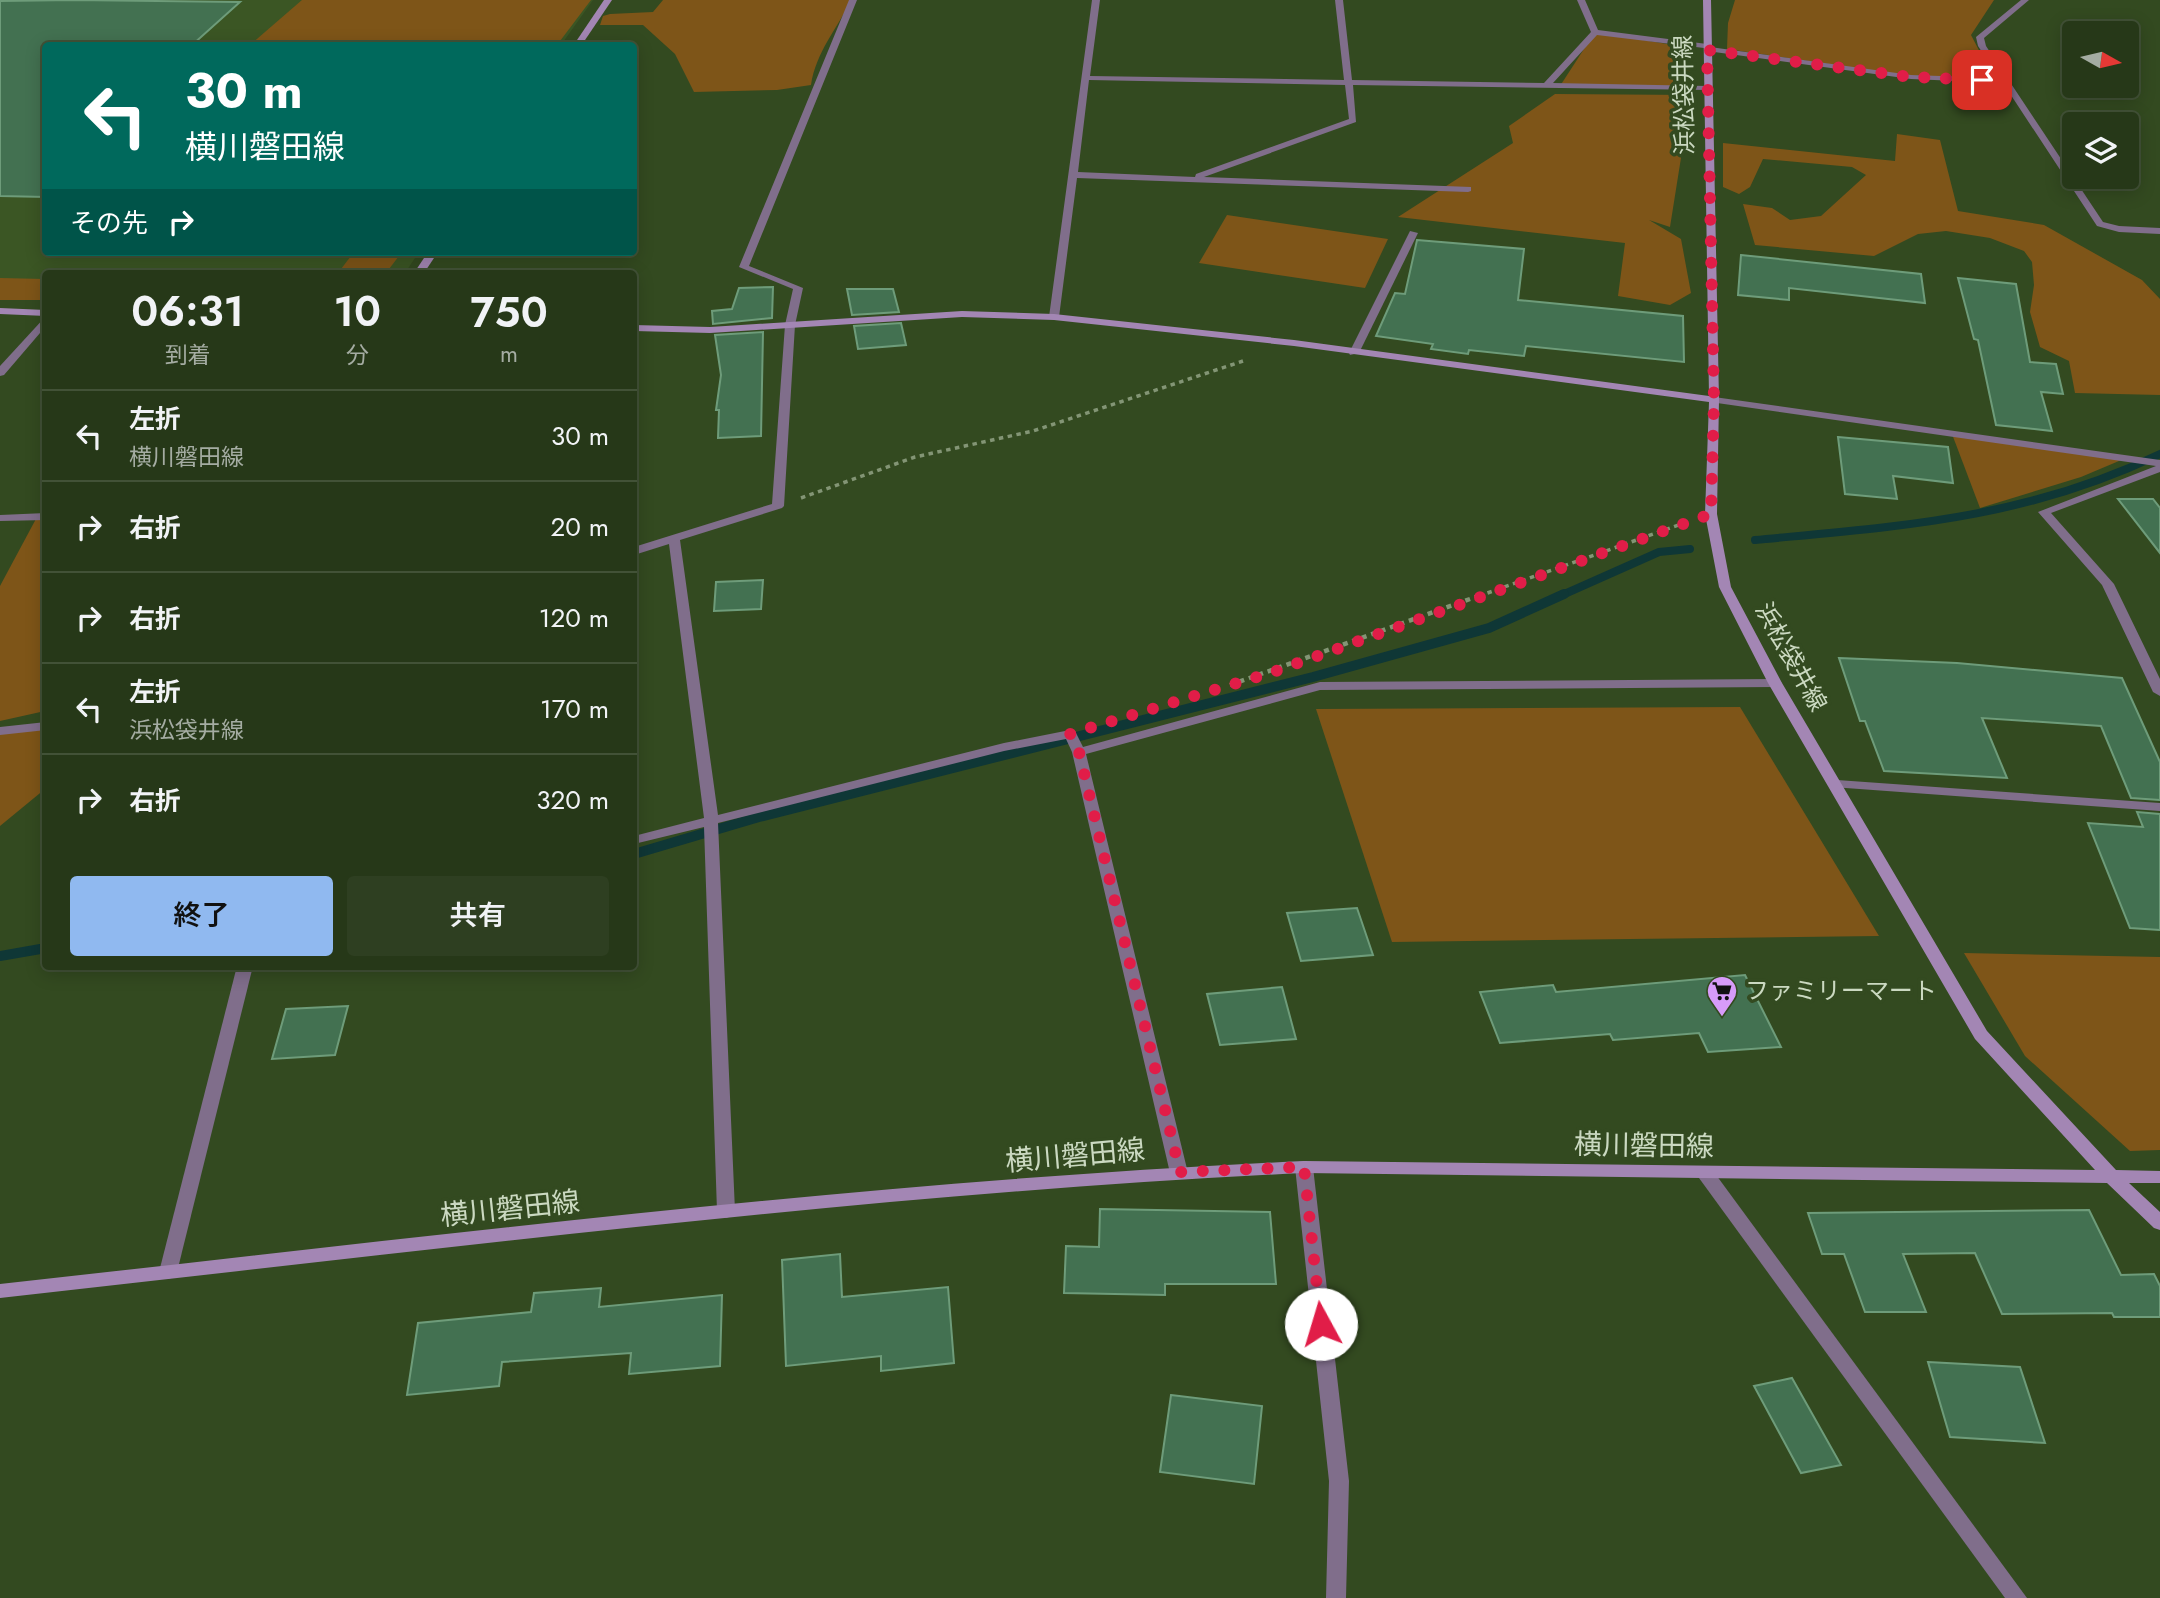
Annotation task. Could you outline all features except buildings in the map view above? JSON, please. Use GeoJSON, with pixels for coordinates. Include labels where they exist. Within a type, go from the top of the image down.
{"type":"FeatureCollection","features":[{"type":"Feature","properties":{"kind":"main road"},"geometry":{"type":"LineString","coordinates":[[580,42],[608,0]]}},
{"type":"Feature","properties":{"kind":"main road","name":"浜松袋井線"},"geometry":{"type":"LineString","coordinates":[[1707,0],[1714,400],[1711,514],[1725,587],[1775,683],[1837,784],[1980,1035],[2111,1176],[2160,1223]]}},
{"type":"Feature","properties":{"kind":"main road"},"geometry":{"type":"LineString","coordinates":[[0,311],[42,313]]}},
{"type":"Feature","properties":{"kind":"main road"},"geometry":{"type":"LineString","coordinates":[[637,328],[710,330],[962,314],[1054,317],[1294,343],[1714,400]]}},
{"type":"Feature","properties":{"kind":"main road","name":"横川磐田線"},"geometry":{"type":"LineString","coordinates":[[0,1291],[726,1211],[1180,1172],[1304,1167],[2160,1177]]}},
{"type":"Feature","properties":{"kind":"street"},"geometry":{"type":"LineString","coordinates":[[637,550],[778,506],[790,325],[798,288],[744,267],[853,0]]}},
{"type":"Feature","properties":{"kind":"street"},"geometry":{"type":"LineString","coordinates":[[1054,317],[1096,0]]}},
{"type":"Feature","properties":{"kind":"street"},"geometry":{"type":"LineString","coordinates":[[1190,179],[1353,120],[1339,0]]}},
{"type":"Feature","properties":{"kind":"street"},"geometry":{"type":"LineString","coordinates":[[1581,0],[1595,32]]}},
{"type":"Feature","properties":{"kind":"street"},"geometry":{"type":"LineString","coordinates":[[2025,0],[1980,37],[1982,46],[2101,224],[2119,229],[2160,231]]}},
{"type":"Feature","properties":{"kind":"street"},"geometry":{"type":"LineString","coordinates":[[1546,86],[1595,32]]}},
{"type":"Feature","properties":{"kind":"street"},"geometry":{"type":"LineString","coordinates":[[1595,32],[1911,77],[2006,81]]}},
{"type":"Feature","properties":{"kind":"street"},"geometry":{"type":"LineString","coordinates":[[1087,78],[1708,88]]}},
{"type":"Feature","properties":{"kind":"street"},"geometry":{"type":"LineString","coordinates":[[1074,175],[1468,189]]}},
{"type":"Feature","properties":{"kind":"street"},"geometry":{"type":"LineString","coordinates":[[1354,353],[1413,233]]}},
{"type":"Feature","properties":{"kind":"street"},"geometry":{"type":"LineString","coordinates":[[0,373],[42,324]]}},
{"type":"Feature","properties":{"kind":"street"},"geometry":{"type":"LineString","coordinates":[[1714,400],[2160,463]]}},
{"type":"Feature","properties":{"kind":"street"},"geometry":{"type":"LineString","coordinates":[[2160,468],[2044,512],[2108,584],[2160,692]]}},
{"type":"Feature","properties":{"kind":"street"},"geometry":{"type":"LineString","coordinates":[[0,518],[42,516]]}},
{"type":"Feature","properties":{"kind":"street"},"geometry":{"type":"LineString","coordinates":[[674,539],[710,822],[726,1211]]}},
{"type":"Feature","properties":{"kind":"street"},"geometry":{"type":"LineString","coordinates":[[1079,751],[1320,686],[1775,683]]}},
{"type":"Feature","properties":{"kind":"street"},"geometry":{"type":"LineString","coordinates":[[0,731],[42,726]]}},
{"type":"Feature","properties":{"kind":"street"},"geometry":{"type":"LineString","coordinates":[[637,839],[1004,747],[1070,734],[1079,751],[1180,1172]]}},
{"type":"Feature","properties":{"kind":"street"},"geometry":{"type":"LineString","coordinates":[[1837,784],[2160,807]]}},
{"type":"Feature","properties":{"kind":"street"},"geometry":{"type":"LineString","coordinates":[[169,1272],[244,970]]}},
{"type":"Feature","properties":{"kind":"street"},"geometry":{"type":"LineString","coordinates":[[1304,1167],[1339,1481],[1336,1598]]}},
{"type":"Feature","properties":{"kind":"street"},"geometry":{"type":"LineString","coordinates":[[1705,1173],[2017,1598]]}},
{"type":"Feature","properties":{"kind":"path"},"geometry":{"type":"LineString","coordinates":[[778,506],[915,457],[1033,430],[1294,343]]}},
{"type":"Feature","properties":{"kind":"path"},"geometry":{"type":"LineString","coordinates":[[1222,687],[1273,672],[1711,514]]}},
{"type":"Feature","properties":{"kind":"shaded area"},"geometry":{"type":"Polygon","coordinates":[[[0,0],[593,0],[563,42],[42,42],[42,256],[416,256],[407,270],[42,270],[42,296],[0,295],[0,0]]]}},
{"type":"Feature","properties":{"kind":"shaded area"},"geometry":{"type":"Polygon","coordinates":[[[302,0],[591,0],[559,42],[253,42],[302,0]]]}},
{"type":"Feature","properties":{"kind":"shaded area"},"geometry":{"type":"Polygon","coordinates":[[[663,0],[851,0],[822,51],[811,85],[777,90],[694,92],[675,54],[643,25],[600,25],[603,16],[610,14],[653,12],[663,0]]]}},
{"type":"Feature","properties":{"kind":"shaded area"},"geometry":{"type":"Polygon","coordinates":[[[1735,0],[1994,0],[1971,35],[1994,79],[1902,75],[1727,49],[1728,23],[1735,0]]]}},
{"type":"Feature","properties":{"kind":"shaded area"},"geometry":{"type":"Polygon","coordinates":[[[1595,32],[1685,47],[1692,88],[1560,86],[1595,32]]]}},
{"type":"Feature","properties":{"kind":"shaded area"},"geometry":{"type":"Polygon","coordinates":[[[1555,94],[1691,95],[1670,227],[1649,220],[1681,239],[1691,293],[1670,305],[1618,296],[1625,243],[1398,217],[1513,143],[1509,126],[1555,94]]]}},
{"type":"Feature","properties":{"kind":"shaded area"},"geometry":{"type":"Polygon","coordinates":[[[1897,134],[1940,140],[1958,211],[2044,225],[2142,280],[2160,299],[2160,395],[2075,393],[2069,361],[2040,347],[2030,312],[2034,285],[2032,262],[2024,251],[1990,238],[1946,231],[1918,234],[1874,256],[1755,245],[1743,204],[1772,208],[1790,220],[1821,216],[1866,175],[1852,167],[1763,159],[1750,187],[1739,194],[1723,187],[1723,143],[1895,161],[1897,134]]]}},
{"type":"Feature","properties":{"kind":"shaded area"},"geometry":{"type":"Polygon","coordinates":[[[1227,215],[1388,239],[1365,288],[1199,263],[1227,215]]]}},
{"type":"Feature","properties":{"kind":"shaded area"},"geometry":{"type":"Polygon","coordinates":[[[351,256],[399,256],[388,270],[340,270],[351,256]]]}},
{"type":"Feature","properties":{"kind":"shaded area"},"geometry":{"type":"Polygon","coordinates":[[[0,278],[42,279],[42,300],[0,300],[0,278]]]}},
{"type":"Feature","properties":{"kind":"shaded area"},"geometry":{"type":"Polygon","coordinates":[[[1952,434],[2126,458],[2081,477],[1980,508],[1952,434]]]}},
{"type":"Feature","properties":{"kind":"shaded area"},"geometry":{"type":"Polygon","coordinates":[[[42,516],[42,712],[0,721],[0,586],[37,517],[42,516]]]}},
{"type":"Feature","properties":{"kind":"shaded area"},"geometry":{"type":"Polygon","coordinates":[[[1740,707],[1879,936],[1392,942],[1316,709],[1740,707]]]}},
{"type":"Feature","properties":{"kind":"shaded area"},"geometry":{"type":"Polygon","coordinates":[[[42,726],[42,791],[0,826],[0,731],[42,726]]]}},
{"type":"Feature","properties":{"kind":"shaded area"},"geometry":{"type":"Polygon","coordinates":[[[1964,953],[2160,957],[2160,1150],[2130,1151],[2025,1056],[1964,953]]]}},
{"type":"Feature","properties":{"kind":"waterway"},"geometry":{"type":"LineString","coordinates":[[1755,540],[1912,524],[2011,506],[2110,476],[2160,454]]}},
{"type":"Feature","properties":{"kind":"waterway"},"geometry":{"type":"LineString","coordinates":[[1560,596],[1659,552],[1690,549]]}},
{"type":"Feature","properties":{"kind":"waterway"},"geometry":{"type":"LineString","coordinates":[[637,853],[759,817],[1313,677],[1489,628],[1564,594]]}},
{"type":"Feature","properties":{"kind":"waterway"},"geometry":{"type":"LineString","coordinates":[[0,956],[42,949]]}},
{"type":"Feature","properties":{"kind":"place","name":"ファミリーマート"},"geometry":{"type":"Point","coordinates":[1722,1018]}},
{"type":"Feature","properties":{"kind":"route"},"geometry":{"type":"LineString","coordinates":[[1321,1324],[1304,1167],[1180,1172],[1079,752],[1070,734],[1273,672],[1462,601],[1711,514],[1714,400],[1707,50],[1911,77],[1982,80]]}}]}
